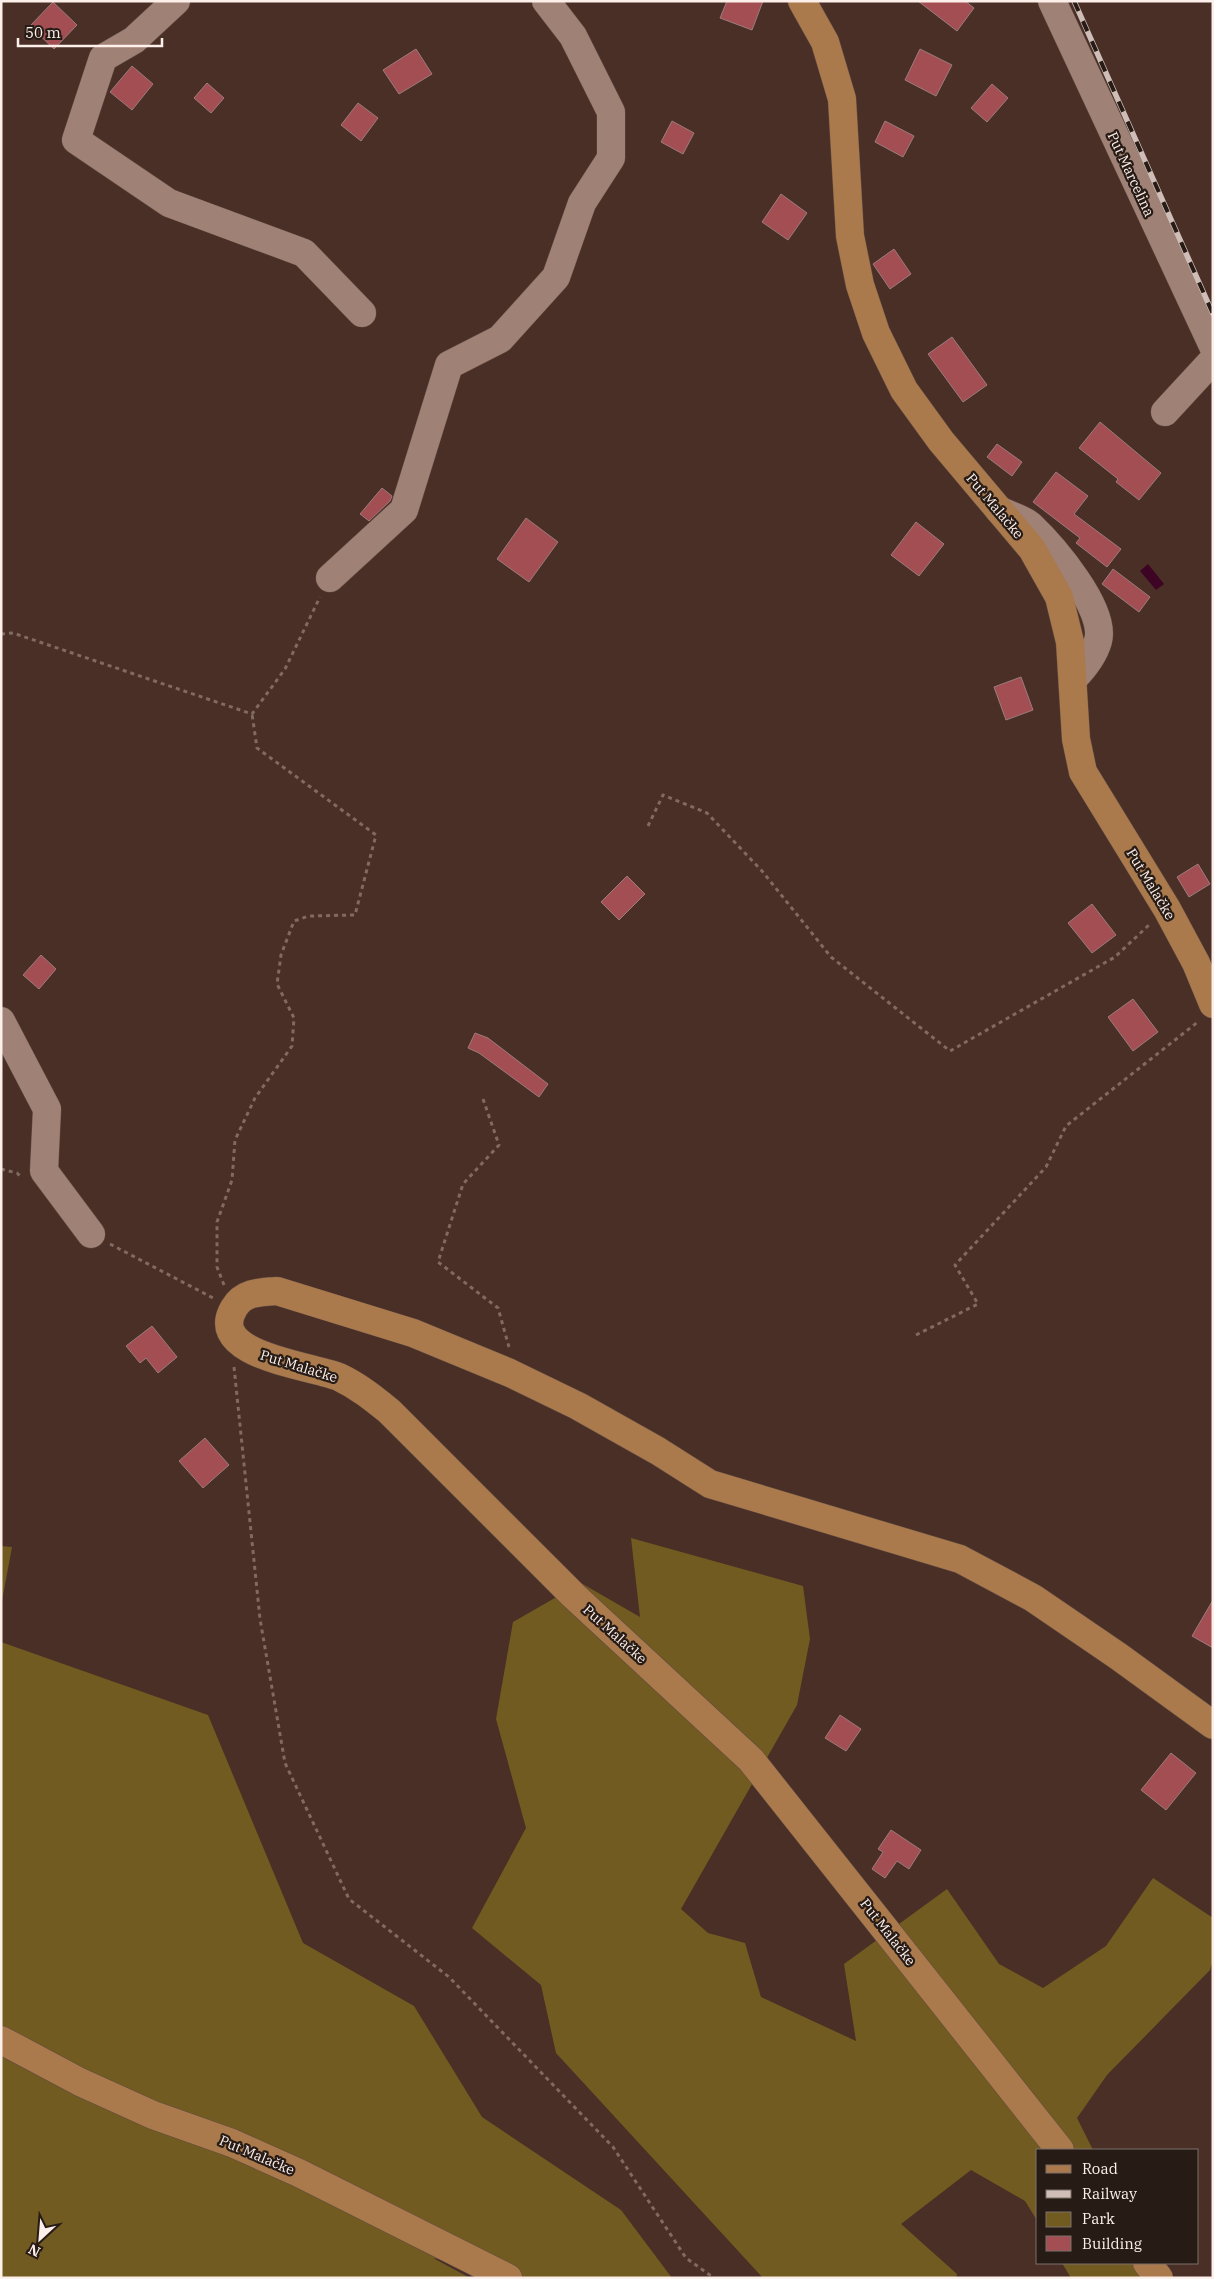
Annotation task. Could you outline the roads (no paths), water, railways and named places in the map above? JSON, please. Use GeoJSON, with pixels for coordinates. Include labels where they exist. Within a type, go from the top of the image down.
{"type":"FeatureCollection","features":[{"type":"Feature","properties":{"kind":"main road","name":"Put Malačke"},"geometry":{"type":"LineString","coordinates":[[802,1],[825,42],[842,98],[850,236],[860,285],[876,333],[904,390],[941,441],[1032,550],[1059,597],[1070,642],[1076,739],[1084,772],[1167,908],[1196,963],[1209,1010]]}},
{"type":"Feature","properties":{"kind":"main road","name":"Put Malačke"},"geometry":{"type":"LineString","coordinates":[[1059,2149],[751,1760],[574,1596],[389,1411],[366,1392],[338,1376],[254,1353],[239,1343],[232,1320],[241,1298],[256,1292],[277,1291],[413,1333],[510,1373],[578,1406],[658,1451],[710,1484],[960,1559],[1033,1598],[1118,1656],[1213,1725]]}},
{"type":"Feature","properties":{"kind":"main road","name":"Put Malačke"},"geometry":{"type":"LineString","coordinates":[[1,2040],[80,2082],[144,2111],[232,2143],[299,2173],[508,2278]]}},
{"type":"Feature","properties":{"kind":"main road"},"geometry":{"type":"LineString","coordinates":[[1148,2264],[1159,2278]]}},
{"type":"Feature","properties":{"kind":"street"},"geometry":{"type":"LineString","coordinates":[[176,1],[134,40],[103,58],[76,140],[169,203],[304,253],[362,313]]}},
{"type":"Feature","properties":{"kind":"street"},"geometry":{"type":"LineString","coordinates":[[330,578],[404,510],[449,366],[500,338],[556,277],[582,203],[611,158],[611,112],[572,36],[546,1]]}},
{"type":"Feature","properties":{"kind":"street","name":"Put Marcelina"},"geometry":{"type":"LineString","coordinates":[[1052,1],[1213,346]]}},
{"type":"Feature","properties":{"kind":"street"},"geometry":{"type":"LineString","coordinates":[[1165,412],[1213,360]]}},
{"type":"Feature","properties":{"kind":"street"},"geometry":{"type":"LineString","coordinates":[[1,1021],[47,1109],[44,1171],[91,1234]]}},
{"type":"Feature","properties":{"kind":"railway"},"geometry":{"type":"LineString","coordinates":[[1074,1],[1213,314]]}}]}
